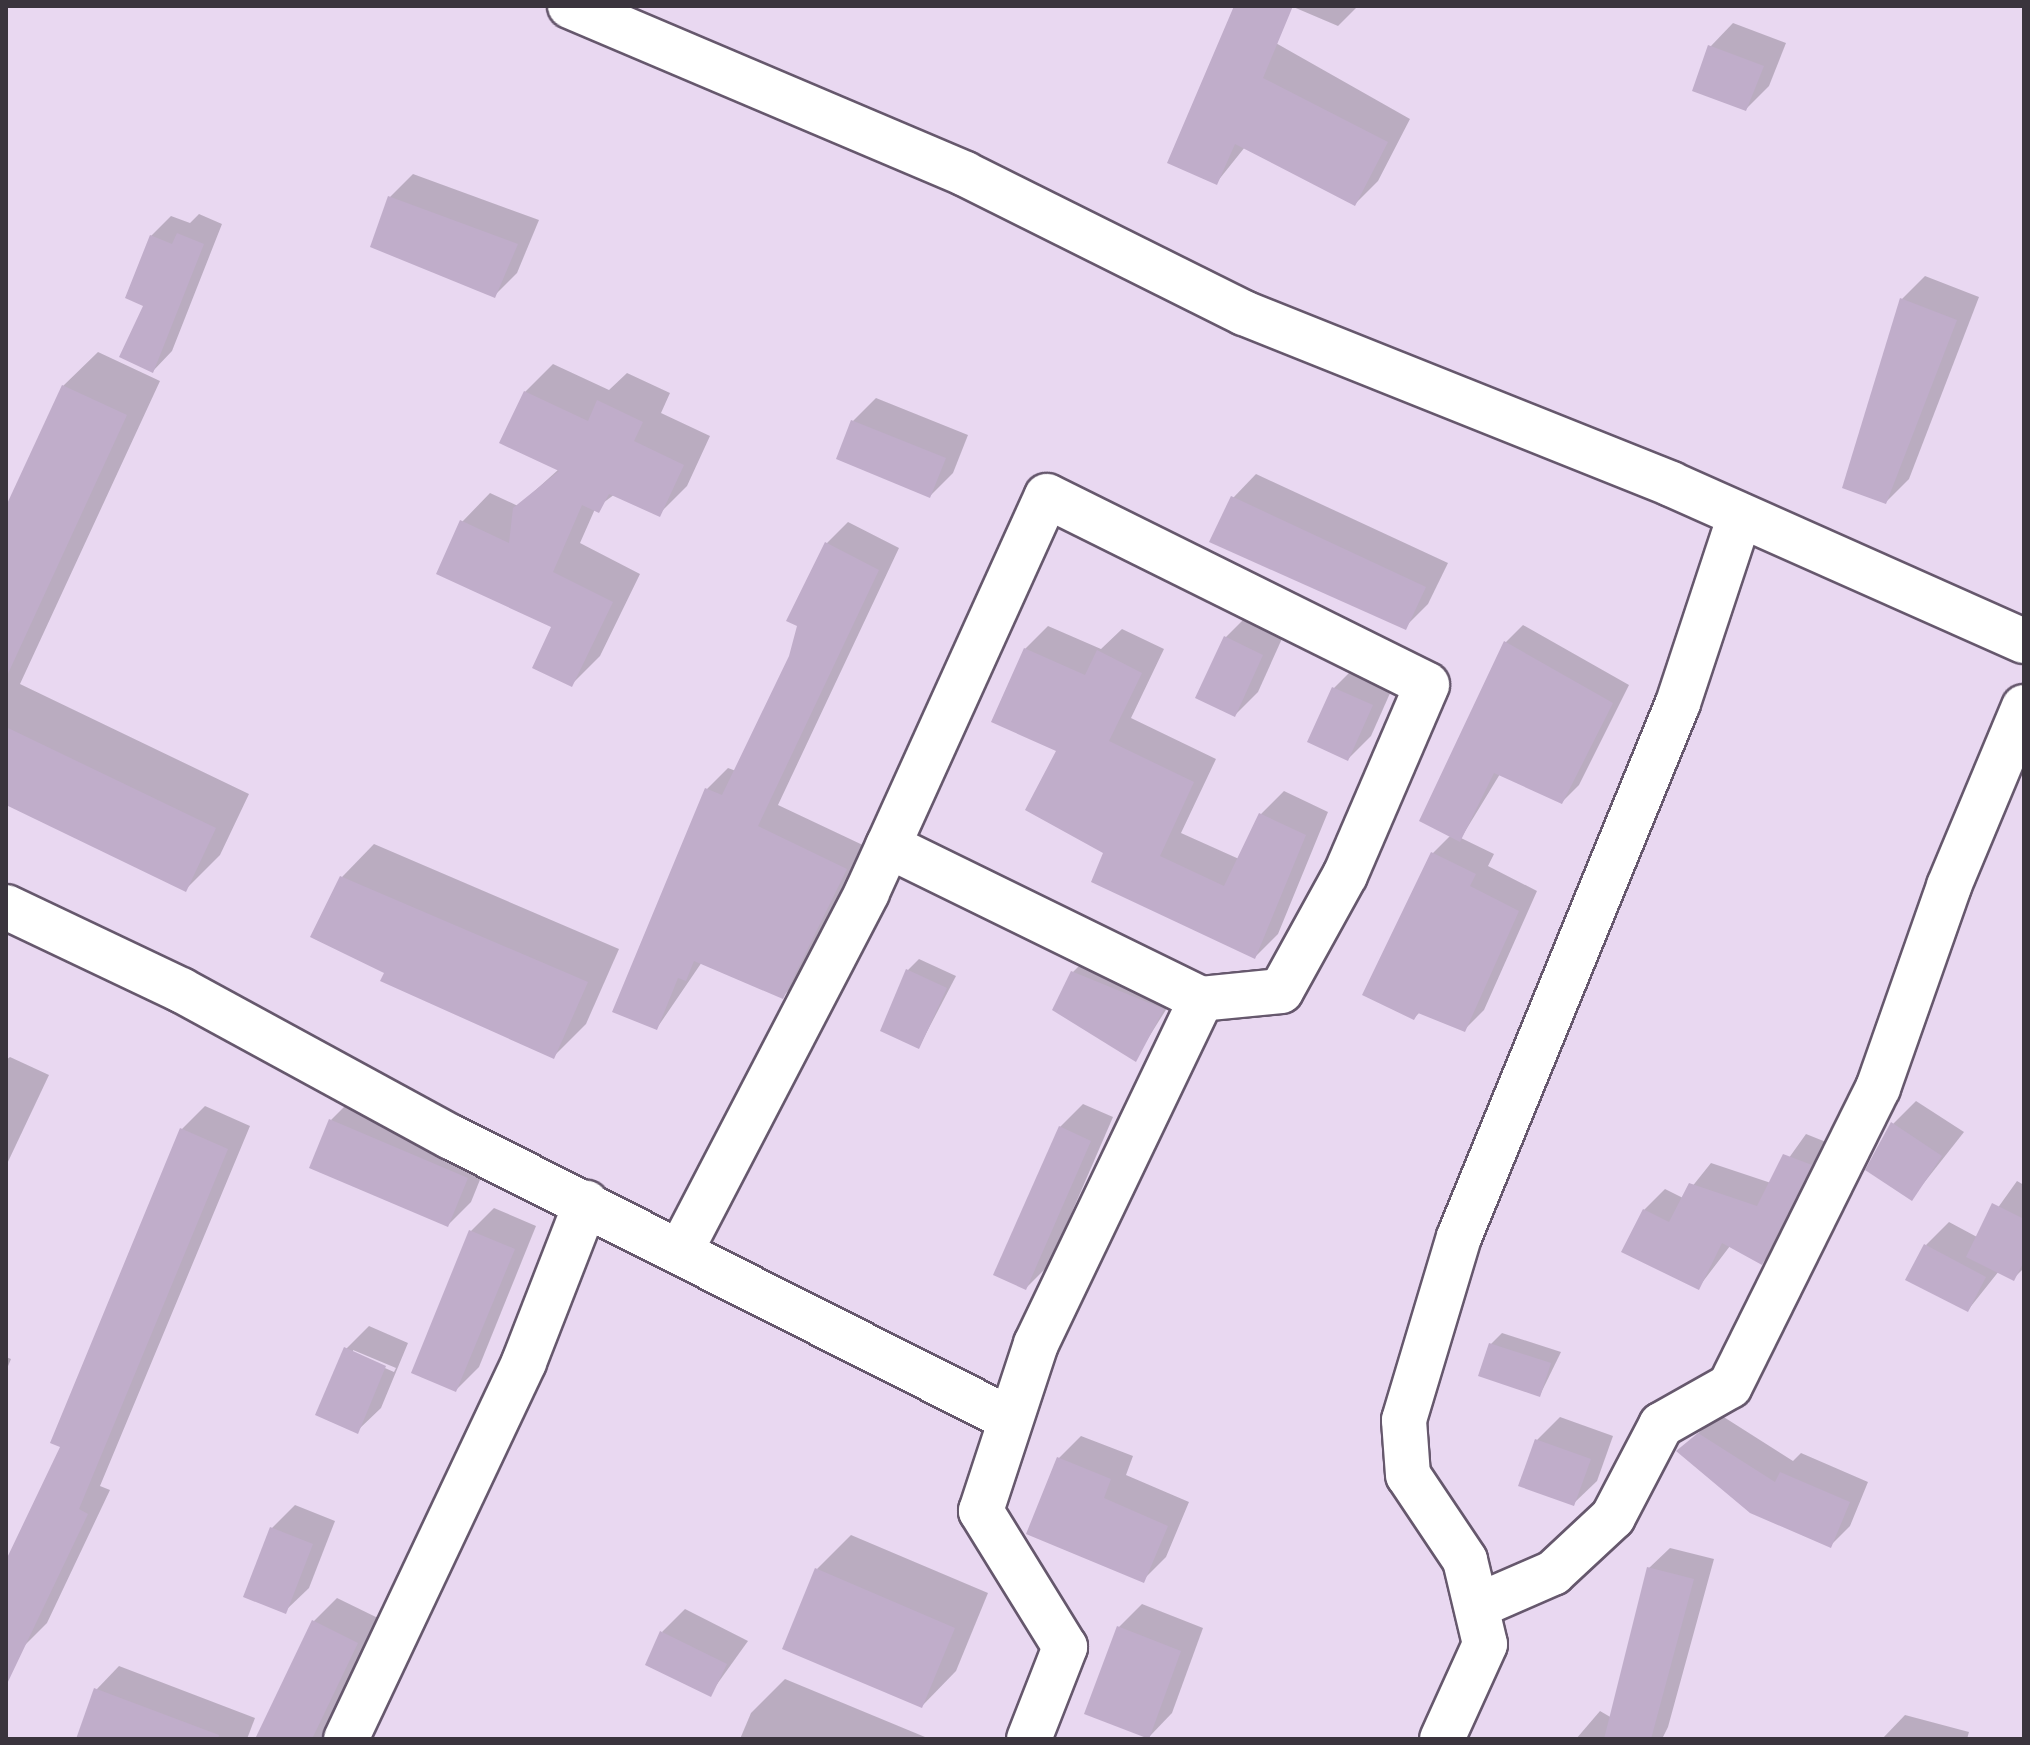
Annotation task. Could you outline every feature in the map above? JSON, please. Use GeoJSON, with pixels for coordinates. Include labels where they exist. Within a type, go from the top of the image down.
{"type":"FeatureCollection","features":[{"type":"Feature","properties":{"kind":"street"},"geometry":{"type":"LineString","coordinates":[[570,6],[965,174],[1244,313],[1740,516],[2024,641]]}},
{"type":"Feature","properties":{"kind":"street"},"geometry":{"type":"LineString","coordinates":[[681,1250],[888,846],[1047,496],[1427,685],[1345,875],[1281,991],[1201,999],[888,846]]}},
{"type":"Feature","properties":{"kind":"street"},"geometry":{"type":"LineString","coordinates":[[1442,1739],[1485,1644],[1465,1560],[1408,1475],[1404,1420],[1459,1237],[1678,703],[1740,516]]}},
{"type":"Feature","properties":{"kind":"street"},"geometry":{"type":"LineString","coordinates":[[1477,1606],[1553,1573],[1613,1517],[1661,1425],[1730,1386],[1878,1088],[1949,886],[2024,707]]}},
{"type":"Feature","properties":{"kind":"street"},"geometry":{"type":"LineString","coordinates":[[6,907],[181,990],[586,1203],[1006,1417]]}},
{"type":"Feature","properties":{"kind":"street"},"geometry":{"type":"LineString","coordinates":[[1029,1739],[1065,1647],[981,1511],[1006,1417],[1201,999]]}},
{"type":"Feature","properties":{"kind":"street"},"geometry":{"type":"LineString","coordinates":[[346,1739],[524,1362],[586,1203]]}},
{"type":"Feature","properties":{"kind":"building"},"geometry":{"type":"Polygon","coordinates":[[[1234,6],[1293,6],[1263,78],[1388,142],[1355,206],[1235,144],[1217,185],[1167,163],[1234,6]]]}},
{"type":"Feature","properties":{"kind":"building"},"geometry":{"type":"Polygon","coordinates":[[[1708,45],[1764,66],[1746,111],[1692,91],[1708,45]]]}},
{"type":"Feature","properties":{"kind":"building"},"geometry":{"type":"Polygon","coordinates":[[[388,196],[518,244],[495,298],[370,247],[388,196]]]}},
{"type":"Feature","properties":{"kind":"building"},"geometry":{"type":"Polygon","coordinates":[[[177,233],[204,244],[153,373],[119,357],[143,306],[125,298],[150,235],[172,244],[177,233]]]}},
{"type":"Feature","properties":{"kind":"building"},"geometry":{"type":"Polygon","coordinates":[[[1900,298],[1957,320],[1886,504],[1842,488],[1900,298]]]}},
{"type":"Feature","properties":{"kind":"building"},"geometry":{"type":"Polygon","coordinates":[[[62,385],[127,415],[6,678],[6,506],[62,385]]]}},
{"type":"Feature","properties":{"kind":"building"},"geometry":{"type":"Polygon","coordinates":[[[524,391],[588,421],[597,400],[643,422],[634,441],[684,465],[660,517],[609,494],[599,513],[582,505],[553,572],[613,602],[572,687],[532,668],[551,627],[436,574],[460,520],[509,543],[513,508],[559,471],[499,443],[524,391]]]}},
{"type":"Feature","properties":{"kind":"building"},"geometry":{"type":"Polygon","coordinates":[[[851,420],[946,458],[930,498],[836,459],[851,420]]]}},
{"type":"Feature","properties":{"kind":"building"},"geometry":{"type":"Polygon","coordinates":[[[1231,496],[1426,587],[1406,630],[1209,542],[1231,496]]]}},
{"type":"Feature","properties":{"kind":"building"},"geometry":{"type":"Polygon","coordinates":[[[825,542],[879,570],[758,826],[847,869],[783,999],[694,961],[686,981],[678,978],[657,1030],[612,1012],[705,788],[722,795],[789,656],[797,626],[786,621],[825,542]]]}},
{"type":"Feature","properties":{"kind":"building"},"geometry":{"type":"Polygon","coordinates":[[[1224,636],[1263,655],[1235,717],[1195,698],[1224,636]]]}},
{"type":"Feature","properties":{"kind":"building"},"geometry":{"type":"Polygon","coordinates":[[[1504,641],[1613,703],[1562,804],[1494,773],[1460,842],[1419,821],[1504,641]]]}},
{"type":"Feature","properties":{"kind":"building"},"geometry":{"type":"Polygon","coordinates":[[[1024,648],[1085,675],[1097,650],[1142,673],[1109,741],[1194,782],[1160,856],[1224,886],[1259,813],[1306,835],[1255,959],[1091,882],[1103,853],[1025,810],[1056,751],[991,722],[1024,648]]]}},
{"type":"Feature","properties":{"kind":"building"},"geometry":{"type":"Polygon","coordinates":[[[1332,687],[1373,705],[1348,761],[1307,742],[1332,687]]]}},
{"type":"Feature","properties":{"kind":"building"},"geometry":{"type":"Polygon","coordinates":[[[6,727],[216,828],[186,892],[6,805],[6,727]]]}},
{"type":"Feature","properties":{"kind":"building"},"geometry":{"type":"Polygon","coordinates":[[[1431,852],[1476,874],[1470,886],[1519,911],[1465,1032],[1418,1013],[1414,1020],[1362,995],[1431,852]]]}},
{"type":"Feature","properties":{"kind":"building"},"geometry":{"type":"Polygon","coordinates":[[[340,876],[588,982],[554,1059],[380,981],[384,973],[310,937],[340,876]]]}},
{"type":"Feature","properties":{"kind":"building"},"geometry":{"type":"Polygon","coordinates":[[[906,969],[947,988],[919,1049],[880,1031],[906,969]]]}},
{"type":"Feature","properties":{"kind":"building"},"geometry":{"type":"Polygon","coordinates":[[[1071,971],[1164,1009],[1136,1062],[1052,1010],[1071,971]]]}},
{"type":"Feature","properties":{"kind":"building"},"geometry":{"type":"Polygon","coordinates":[[[329,1119],[468,1178],[448,1227],[309,1168],[329,1119]]]}},
{"type":"Feature","properties":{"kind":"building"},"geometry":{"type":"Polygon","coordinates":[[[1891,1122],[1942,1156],[1912,1201],[1865,1170],[1891,1122]]]}},
{"type":"Feature","properties":{"kind":"building"},"geometry":{"type":"Polygon","coordinates":[[[1059,1126],[1091,1141],[1026,1290],[993,1275],[1059,1126]]]}},
{"type":"Feature","properties":{"kind":"building"},"geometry":{"type":"Polygon","coordinates":[[[180,1128],[228,1149],[79,1509],[88,1514],[6,1686],[6,1560],[60,1447],[50,1443],[180,1128]]]}},
{"type":"Feature","properties":{"kind":"building"},"geometry":{"type":"Polygon","coordinates":[[[1783,1154],[1812,1165],[1762,1265],[1722,1243],[1699,1290],[1621,1252],[1643,1209],[1669,1222],[1689,1183],[1757,1206],[1783,1154]]]}},
{"type":"Feature","properties":{"kind":"building"},"geometry":{"type":"Polygon","coordinates":[[[1992,1203],[2024,1219],[2024,1261],[2014,1281],[1966,1257],[1992,1203]]]}},
{"type":"Feature","properties":{"kind":"building"},"geometry":{"type":"Polygon","coordinates":[[[469,1230],[515,1249],[456,1392],[411,1373],[469,1230]]]}},
{"type":"Feature","properties":{"kind":"building"},"geometry":{"type":"Polygon","coordinates":[[[1924,1244],[1986,1277],[1968,1312],[1905,1280],[1924,1244]]]}},
{"type":"Feature","properties":{"kind":"building"},"geometry":{"type":"Polygon","coordinates":[[[1489,1343],[1551,1363],[1540,1397],[1478,1376],[1489,1343]]]}},
{"type":"Feature","properties":{"kind":"building"},"geometry":{"type":"Polygon","coordinates":[[[344,1347],[386,1366],[358,1434],[315,1415],[344,1347]]]}},
{"type":"Feature","properties":{"kind":"building"},"geometry":{"type":"Polygon","coordinates":[[[1698,1433],[1775,1482],[1780,1472],[1850,1502],[1831,1548],[1750,1513],[1676,1451],[1698,1433]]]}},
{"type":"Feature","properties":{"kind":"building"},"geometry":{"type":"Polygon","coordinates":[[[1535,1439],[1591,1459],[1574,1506],[1518,1486],[1535,1439]]]}},
{"type":"Feature","properties":{"kind":"building"},"geometry":{"type":"Polygon","coordinates":[[[1057,1457],[1111,1479],[1104,1498],[1168,1526],[1144,1583],[1026,1534],[1057,1457]]]}},
{"type":"Feature","properties":{"kind":"building"},"geometry":{"type":"Polygon","coordinates":[[[270,1527],[313,1544],[286,1614],[243,1597],[270,1527]]]}},
{"type":"Feature","properties":{"kind":"building"},"geometry":{"type":"Polygon","coordinates":[[[1647,1567],[1694,1579],[1651,1739],[1604,1739],[1647,1567]]]}},
{"type":"Feature","properties":{"kind":"building"},"geometry":{"type":"Polygon","coordinates":[[[815,1568],[955,1628],[922,1708],[782,1649],[815,1568]]]}},
{"type":"Feature","properties":{"kind":"building"},"geometry":{"type":"Polygon","coordinates":[[[312,1620],[358,1643],[312,1739],[255,1739],[312,1620]]]}},
{"type":"Feature","properties":{"kind":"building"},"geometry":{"type":"Polygon","coordinates":[[[1117,1626],[1181,1651],[1149,1739],[1084,1714],[1117,1626]]]}},
{"type":"Feature","properties":{"kind":"building"},"geometry":{"type":"Polygon","coordinates":[[[660,1631],[727,1664],[711,1697],[645,1665],[660,1631]]]}},
{"type":"Feature","properties":{"kind":"building"},"geometry":{"type":"Polygon","coordinates":[[[94,1688],[219,1735],[218,1739],[76,1739],[94,1688]]]}}]}
